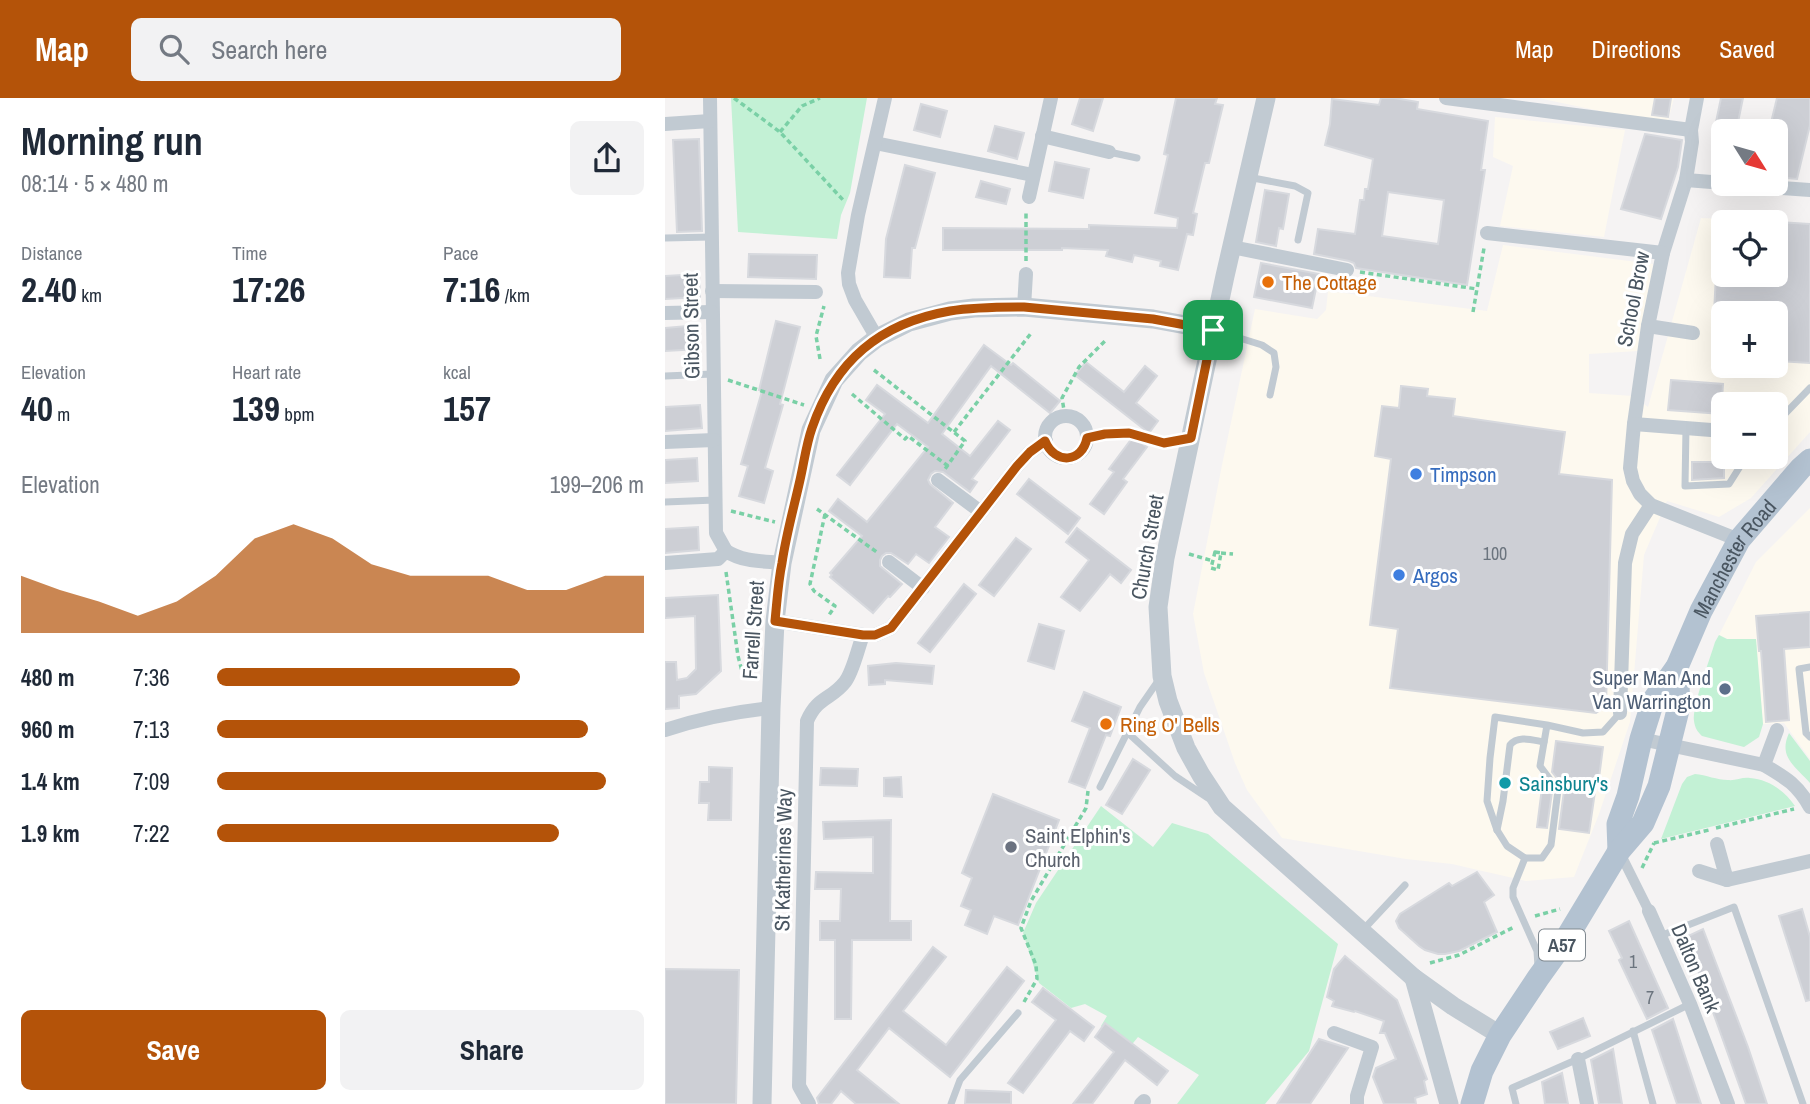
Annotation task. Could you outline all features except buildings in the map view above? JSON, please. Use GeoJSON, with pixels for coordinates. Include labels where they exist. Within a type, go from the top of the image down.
{"type":"FeatureCollection","features":[{"type":"Feature","properties":{"kind":"main road","name":"Manchester Road"},"geometry":{"type":"LineString","coordinates":[[1619,852],[1618,824],[1653,701],[1677,667],[1701,611],[1739,540],[1810,460]]}},
{"type":"Feature","properties":{"kind":"main road","name":"Manchester Road"},"geometry":{"type":"LineString","coordinates":[[1472,1104],[1482,1071],[1500,1035],[1573,928],[1619,852],[1643,823],[1659,786],[1679,706],[1677,667]]}},
{"type":"Feature","properties":{"kind":"street","name":"Gibson Street"},"geometry":{"type":"LineString","coordinates":[[710,98],[716,533],[726,551]]}},
{"type":"Feature","properties":{"kind":"street"},"geometry":{"type":"LineString","coordinates":[[877,338],[849,284],[848,262],[885,98]]}},
{"type":"Feature","properties":{"kind":"street"},"geometry":{"type":"LineString","coordinates":[[1029,197],[1051,98]]}},
{"type":"Feature","properties":{"kind":"street","name":"Church Street"},"geometry":{"type":"LineString","coordinates":[[1266,98],[1231,247],[1165,558],[1158,607],[1162,676],[1168,701],[1187,748],[1222,807],[1414,978],[1500,1035]]}},
{"type":"Feature","properties":{"kind":"street"},"geometry":{"type":"LineString","coordinates":[[1446,98],[1494,101],[1691,130]]}},
{"type":"Feature","properties":{"kind":"street","name":"School Brow"},"geometry":{"type":"LineString","coordinates":[[1651,505],[1640,494],[1630,468],[1634,424],[1648,326],[1663,253],[1686,180],[1697,98]]}},
{"type":"Feature","properties":{"kind":"street"},"geometry":{"type":"LineString","coordinates":[[665,124],[710,121]]}},
{"type":"Feature","properties":{"kind":"street"},"geometry":{"type":"LineString","coordinates":[[1042,136],[1109,152]]}},
{"type":"Feature","properties":{"kind":"street"},"geometry":{"type":"LineString","coordinates":[[874,143],[1033,175]]}},
{"type":"Feature","properties":{"kind":"street"},"geometry":{"type":"LineString","coordinates":[[1686,180],[1711,182]]}},
{"type":"Feature","properties":{"kind":"street"},"geometry":{"type":"LineString","coordinates":[[1789,188],[1810,190]]}},
{"type":"Feature","properties":{"kind":"street"},"geometry":{"type":"LineString","coordinates":[[1487,233],[1663,253]]}},
{"type":"Feature","properties":{"kind":"street"},"geometry":{"type":"LineString","coordinates":[[1231,247],[1347,270]]}},
{"type":"Feature","properties":{"kind":"street"},"geometry":{"type":"LineString","coordinates":[[1024,307],[1026,274]]}},
{"type":"Feature","properties":{"kind":"street"},"geometry":{"type":"LineString","coordinates":[[712,291],[821,295]]}},
{"type":"Feature","properties":{"kind":"street","name":"Farrell Street"},"geometry":{"type":"LineString","coordinates":[[762,1104],[775,621],[782,563],[811,430],[834,380],[859,352],[877,338],[909,322],[950,311],[1024,307],[1153,319],[1213,330]]}},
{"type":"Feature","properties":{"kind":"street"},"geometry":{"type":"LineString","coordinates":[[665,313],[712,312]]}},
{"type":"Feature","properties":{"kind":"street"},"geometry":{"type":"LineString","coordinates":[[1648,326],[1693,333]]}},
{"type":"Feature","properties":{"kind":"street"},"geometry":{"type":"LineString","coordinates":[[775,621],[863,635],[875,635],[891,628],[1017,466],[1045,441],[1048,427],[1058,418],[1072,416],[1083,425],[1087,438],[1083,450],[1065,458],[1052,453],[1045,441]]}},
{"type":"Feature","properties":{"kind":"street"},"geometry":{"type":"LineString","coordinates":[[1634,424],[1711,430]]}},
{"type":"Feature","properties":{"kind":"street"},"geometry":{"type":"LineString","coordinates":[[665,442],[714,440]]}},
{"type":"Feature","properties":{"kind":"street"},"geometry":{"type":"LineString","coordinates":[[938,480],[981,512]]}},
{"type":"Feature","properties":{"kind":"street"},"geometry":{"type":"LineString","coordinates":[[1620,713],[1625,563],[1632,534],[1651,505],[1739,540]]}},
{"type":"Feature","properties":{"kind":"street"},"geometry":{"type":"LineString","coordinates":[[665,563],[718,559],[726,551],[747,560],[782,563]]}},
{"type":"Feature","properties":{"kind":"street"},"geometry":{"type":"LineString","coordinates":[[889,562],[923,588]]}},
{"type":"Feature","properties":{"kind":"street","name":"St Katherines Way"},"geometry":{"type":"LineString","coordinates":[[809,1104],[799,1086],[807,721],[813,708],[847,680],[863,635]]}},
{"type":"Feature","properties":{"kind":"street"},"geometry":{"type":"LineString","coordinates":[[665,730],[701,719],[771,708]]}},
{"type":"Feature","properties":{"kind":"street"},"geometry":{"type":"LineString","coordinates":[[1763,765],[1777,730]]}},
{"type":"Feature","properties":{"kind":"street"},"geometry":{"type":"LineString","coordinates":[[1641,739],[1763,765],[1789,780],[1801,792],[1805,807]]}},
{"type":"Feature","properties":{"kind":"street"},"geometry":{"type":"LineString","coordinates":[[1717,844],[1727,880]]}},
{"type":"Feature","properties":{"kind":"street","name":"Dalton Bank"},"geometry":{"type":"LineString","coordinates":[[1619,852],[1649,911],[1690,1004],[1728,1104]]}},
{"type":"Feature","properties":{"kind":"street"},"geometry":{"type":"LineString","coordinates":[[1699,872],[1727,880],[1810,861]]}},
{"type":"Feature","properties":{"kind":"street"},"geometry":{"type":"LineString","coordinates":[[1414,978],[1446,1095],[1434,1104]]}},
{"type":"Feature","properties":{"kind":"street"},"geometry":{"type":"LineString","coordinates":[[1334,1033],[1372,1047],[1357,1104]]}},
{"type":"Feature","properties":{"kind":"street"},"geometry":{"type":"LineString","coordinates":[[1579,1059],[1587,1104]]}},
{"type":"Feature","properties":{"kind":"lane"},"geometry":{"type":"LineString","coordinates":[[1109,152],[1137,158]]}},
{"type":"Feature","properties":{"kind":"lane"},"geometry":{"type":"LineString","coordinates":[[1248,177],[1295,186],[1308,193],[1298,240]]}},
{"type":"Feature","properties":{"kind":"lane"},"geometry":{"type":"LineString","coordinates":[[665,238],[711,237]]}},
{"type":"Feature","properties":{"kind":"lane"},"geometry":{"type":"LineString","coordinates":[[1213,330],[1262,345],[1274,353],[1276,367],[1270,395]]}},
{"type":"Feature","properties":{"kind":"lane"},"geometry":{"type":"LineString","coordinates":[[665,376],[713,374]]}},
{"type":"Feature","properties":{"kind":"lane"},"geometry":{"type":"LineString","coordinates":[[1788,411],[1810,388]]}},
{"type":"Feature","properties":{"kind":"lane"},"geometry":{"type":"LineString","coordinates":[[1686,428],[1685,486],[1729,484],[1738,469]]}},
{"type":"Feature","properties":{"kind":"lane"},"geometry":{"type":"LineString","coordinates":[[665,502],[715,503]]}},
{"type":"Feature","properties":{"kind":"lane"},"geometry":{"type":"LineString","coordinates":[[1810,667],[1799,669],[1806,733],[1810,737]]}},
{"type":"Feature","properties":{"kind":"lane"},"geometry":{"type":"LineString","coordinates":[[1100,787],[1140,707],[1162,676]]}},
{"type":"Feature","properties":{"kind":"lane"},"geometry":{"type":"LineString","coordinates":[[1547,725],[1540,765],[1557,790],[1551,845],[1542,858],[1525,858],[1507,846],[1497,830],[1487,801],[1495,717],[1547,725],[1583,733],[1603,732],[1620,713]]}},
{"type":"Feature","properties":{"kind":"lane"},"geometry":{"type":"LineString","coordinates":[[1128,733],[1175,776],[1222,807]]}},
{"type":"Feature","properties":{"kind":"lane"},"geometry":{"type":"LineString","coordinates":[[1497,830],[1510,746],[1514,740],[1520,739],[1544,742]]}},
{"type":"Feature","properties":{"kind":"lane"},"geometry":{"type":"LineString","coordinates":[[1525,858],[1513,888],[1513,897],[1537,951],[1538,978]]}},
{"type":"Feature","properties":{"kind":"lane"},"geometry":{"type":"LineString","coordinates":[[1362,932],[1405,885]]}},
{"type":"Feature","properties":{"kind":"lane"},"geometry":{"type":"LineString","coordinates":[[1659,937],[1734,907],[1803,1104]]}},
{"type":"Feature","properties":{"kind":"lane"},"geometry":{"type":"LineString","coordinates":[[1515,1104],[1512,1088],[1579,1059],[1690,1004]]}},
{"type":"Feature","properties":{"kind":"lane"},"geometry":{"type":"LineString","coordinates":[[951,1104],[960,1080],[1018,1013]]}},
{"type":"Feature","properties":{"kind":"lane"},"geometry":{"type":"LineString","coordinates":[[1633,1031],[1653,1104]]}},
{"type":"Feature","properties":{"kind":"path"},"geometry":{"type":"LineString","coordinates":[[734,98],[779,132],[857,215]]}},
{"type":"Feature","properties":{"kind":"path"},"geometry":{"type":"LineString","coordinates":[[779,132],[802,106],[820,98]]}},
{"type":"Feature","properties":{"kind":"path"},"geometry":{"type":"LineString","coordinates":[[1026,274],[1026,210],[1029,197]]}},
{"type":"Feature","properties":{"kind":"path"},"geometry":{"type":"LineString","coordinates":[[1473,312],[1487,233]]}},
{"type":"Feature","properties":{"kind":"path"},"geometry":{"type":"LineString","coordinates":[[1347,270],[1477,289]]}},
{"type":"Feature","properties":{"kind":"path"},"geometry":{"type":"LineString","coordinates":[[820,359],[816,336],[821,295]]}},
{"type":"Feature","properties":{"kind":"path"},"geometry":{"type":"LineString","coordinates":[[954,432],[1032,332]]}},
{"type":"Feature","properties":{"kind":"path"},"geometry":{"type":"LineString","coordinates":[[1065,416],[1062,398],[1079,367],[1106,340]]}},
{"type":"Feature","properties":{"kind":"path"},"geometry":{"type":"LineString","coordinates":[[874,370],[965,440],[938,480]]}},
{"type":"Feature","properties":{"kind":"path"},"geometry":{"type":"LineString","coordinates":[[713,374],[819,410]]}},
{"type":"Feature","properties":{"kind":"path"},"geometry":{"type":"LineString","coordinates":[[852,394],[905,439],[908,436],[948,466]]}},
{"type":"Feature","properties":{"kind":"path"},"geometry":{"type":"LineString","coordinates":[[1087,438],[1129,433],[1164,443],[1191,438]]}},
{"type":"Feature","properties":{"kind":"path"},"geometry":{"type":"LineString","coordinates":[[715,503],[790,526]]}},
{"type":"Feature","properties":{"kind":"path"},"geometry":{"type":"LineString","coordinates":[[817,509],[889,562]]}},
{"type":"Feature","properties":{"kind":"path"},"geometry":{"type":"LineString","coordinates":[[825,514],[810,584],[814,591],[835,607],[829,616]]}},
{"type":"Feature","properties":{"kind":"path"},"geometry":{"type":"LineString","coordinates":[[1221,553],[1218,570],[1211,568],[1215,552],[1233,554]]}},
{"type":"Feature","properties":{"kind":"path"},"geometry":{"type":"LineString","coordinates":[[1189,554],[1213,561]]}},
{"type":"Feature","properties":{"kind":"path"},"geometry":{"type":"LineString","coordinates":[[726,572],[743,675]]}},
{"type":"Feature","properties":{"kind":"path"},"geometry":{"type":"LineString","coordinates":[[1018,1013],[1037,979],[1036,965],[1021,928],[1036,892],[1086,808],[1089,786]]}},
{"type":"Feature","properties":{"kind":"path"},"geometry":{"type":"LineString","coordinates":[[1654,843],[1805,807]]}},
{"type":"Feature","properties":{"kind":"path"},"geometry":{"type":"LineString","coordinates":[[1534,916],[1560,909]]}},
{"type":"Feature","properties":{"kind":"path"},"geometry":{"type":"LineString","coordinates":[[1430,963],[1459,956],[1514,927]]}},
{"type":"Feature","properties":{"kind":"shaded area"},"geometry":{"type":"Polygon","coordinates":[[[1538,98],[1674,98],[1667,125],[1538,98]]]}},
{"type":"Feature","properties":{"kind":"shaded area"},"geometry":{"type":"Polygon","coordinates":[[[1495,117],[1625,130],[1604,237],[1500,226],[1513,166],[1493,157],[1495,117]]]}},
{"type":"Feature","properties":{"kind":"shaded area"},"geometry":{"type":"Polygon","coordinates":[[[1701,218],[1711,219],[1711,287],[1716,287],[1716,290],[1810,294],[1810,432],[1788,457],[1788,392],[1711,392],[1711,469],[1777,469],[1751,498],[1719,517],[1667,501],[1644,555],[1630,722],[1599,814],[1574,877],[1526,881],[1452,864],[1282,838],[1247,790],[1235,763],[1204,673],[1193,614],[1255,309],[1317,319],[1326,310],[1328,291],[1487,311],[1503,245],[1653,264],[1638,351],[1589,354],[1589,393],[1633,396],[1648,407],[1701,218]]]}},
{"type":"Feature","properties":{"kind":"shaded area"},"geometry":{"type":"Polygon","coordinates":[[[1810,508],[1810,759],[1784,723],[1763,724],[1756,639],[1727,639],[1719,635],[1756,562],[1810,508]]]}},
{"type":"Feature","properties":{"kind":"green space"},"geometry":{"type":"Polygon","coordinates":[[[731,98],[867,98],[850,193],[841,215],[837,239],[738,232],[731,98]]]}},
{"type":"Feature","properties":{"kind":"green space"},"geometry":{"type":"Polygon","coordinates":[[[1719,635],[1727,639],[1756,639],[1763,724],[1759,737],[1744,747],[1702,736],[1694,723],[1698,694],[1719,635]]]}},
{"type":"Feature","properties":{"kind":"green space"},"geometry":{"type":"Polygon","coordinates":[[[1789,733],[1810,761],[1810,783],[1787,755],[1786,741],[1789,733]]]}},
{"type":"Feature","properties":{"kind":"green space"},"geometry":{"type":"Polygon","coordinates":[[[1695,774],[1724,780],[1747,778],[1770,783],[1795,806],[1661,839],[1682,784],[1687,777],[1695,774]]]}},
{"type":"Feature","properties":{"kind":"green space"},"geometry":{"type":"Polygon","coordinates":[[[1101,806],[1153,847],[1172,823],[1208,834],[1338,944],[1309,1051],[1265,1104],[1177,1104],[1199,1075],[1138,1037],[1129,1048],[1101,1026],[1107,1016],[1085,1004],[1071,1008],[1039,983],[1023,933],[1036,903],[1101,806]]]}},
{"type":"Feature","properties":{"kind":"place","name":"The Cottage"},"geometry":{"type":"Point","coordinates":[1268,282]}},
{"type":"Feature","properties":{"kind":"place","name":"Timpson"},"geometry":{"type":"Point","coordinates":[1416,474]}},
{"type":"Feature","properties":{"kind":"place","name":"Argos"},"geometry":{"type":"Point","coordinates":[1399,575]}},
{"type":"Feature","properties":{"kind":"place","name":"Super Man And Van Warrington"},"geometry":{"type":"Point","coordinates":[1725,689]}},
{"type":"Feature","properties":{"kind":"place","name":"Ring O' Bells"},"geometry":{"type":"Point","coordinates":[1106,724]}},
{"type":"Feature","properties":{"kind":"place","name":"Sainsbury's"},"geometry":{"type":"Point","coordinates":[1505,783]}},
{"type":"Feature","properties":{"kind":"place","name":"Saint Elphin's Church"},"geometry":{"type":"Point","coordinates":[1011,847]}},
{"type":"Feature","properties":{"kind":"route"},"geometry":{"type":"LineString","coordinates":[[974,308],[1050,309],[1153,319],[1213,330],[1191,438],[1164,443],[1129,433],[1105,434],[1087,438],[1083,450],[1077,455],[1065,458],[1052,453],[1045,441],[1017,466],[891,628],[875,635],[863,635],[775,621],[782,563],[811,430],[834,380],[866,345],[909,322],[950,311],[974,308]]}}]}
